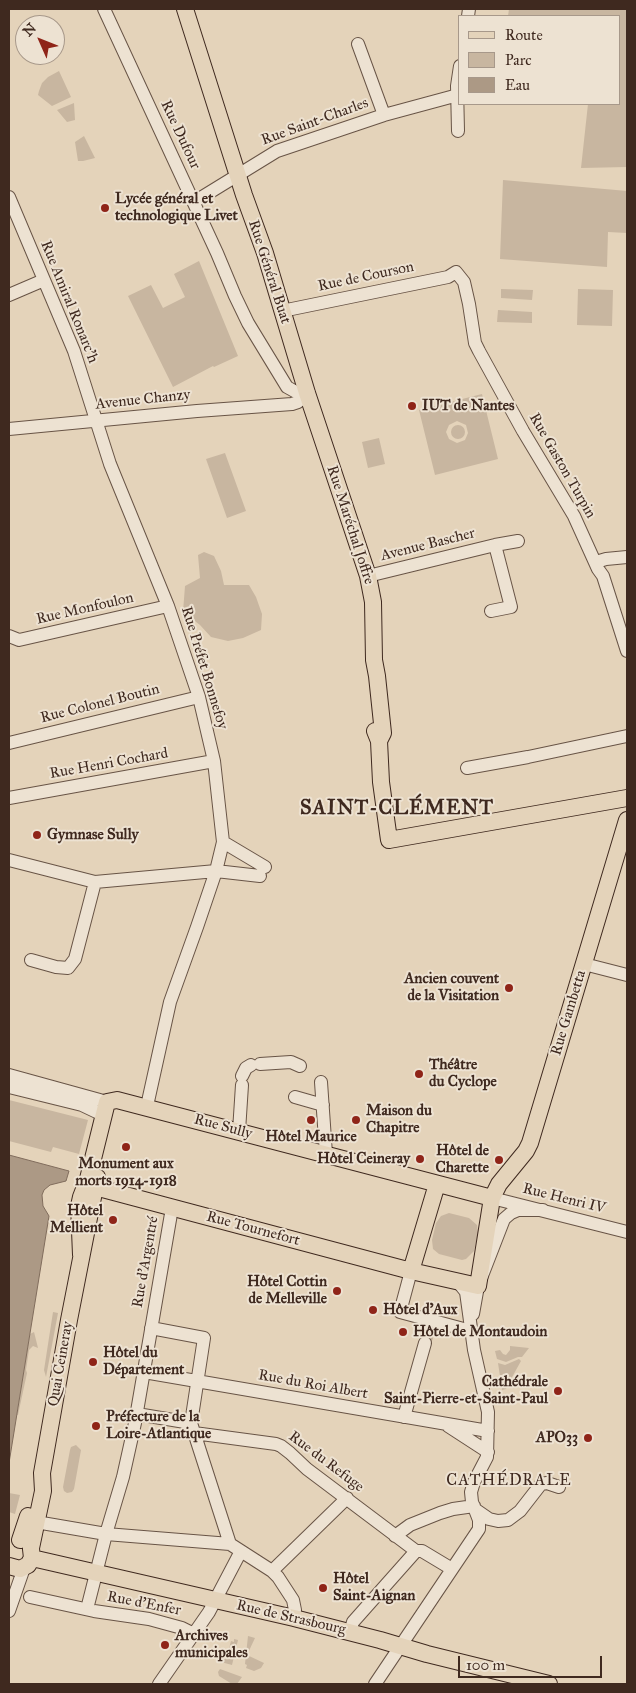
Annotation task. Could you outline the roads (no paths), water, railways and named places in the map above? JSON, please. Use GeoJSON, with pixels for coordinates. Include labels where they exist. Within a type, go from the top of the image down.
{"type":"FeatureCollection","features":[{"type":"Feature","properties":{"kind":"main road","name":"Rue Général Buat"},"geometry":{"type":"LineString","coordinates":[[185,9],[265,254],[282,311],[302,392]]}},
{"type":"Feature","properties":{"kind":"main road","name":"Rue Maréchal Joffre"},"geometry":{"type":"LineString","coordinates":[[302,392],[368,576],[373,602],[374,660],[383,733],[379,741],[381,782],[389,840],[627,798]]}},
{"type":"Feature","properties":{"kind":"main road","name":"Rue Gambetta"},"geometry":{"type":"LineString","coordinates":[[492,1198],[499,1184],[527,1150],[530,1143],[627,820]]}},
{"type":"Feature","properties":{"kind":"main road","name":"Rue Sully"},"geometry":{"type":"LineString","coordinates":[[109,1105],[147,1106],[492,1198]]}},
{"type":"Feature","properties":{"kind":"main road","name":"Quai Ceineray"},"geometry":{"type":"LineString","coordinates":[[18,1558],[36,1522],[43,1491],[42,1474],[81,1255],[85,1246],[91,1183],[109,1105]]}},
{"type":"Feature","properties":{"kind":"main road","name":"Rue Tournefort"},"geometry":{"type":"LineString","coordinates":[[91,1183],[172,1208],[412,1272],[478,1286]]}},
{"type":"Feature","properties":{"kind":"main road"},"geometry":{"type":"LineString","coordinates":[[412,1272],[437,1184]]}},
{"type":"Feature","properties":{"kind":"main road"},"geometry":{"type":"LineString","coordinates":[[478,1286],[492,1198]]}},
{"type":"Feature","properties":{"kind":"main road","name":"Quai Ceineray"},"geometry":{"type":"LineString","coordinates":[[18,1558],[34,1490],[42,1474]]}},
{"type":"Feature","properties":{"kind":"main road","name":"Rue de Strasbourg"},"geometry":{"type":"LineString","coordinates":[[18,1558],[96,1571],[294,1618],[549,1684]]}},
{"type":"Feature","properties":{"kind":"street","name":"Rue Dufour"},"geometry":{"type":"LineString","coordinates":[[104,9],[248,323],[287,387],[290,390],[302,392]]}},
{"type":"Feature","properties":{"kind":"street"},"geometry":{"type":"LineString","coordinates":[[358,44],[384,114]]}},
{"type":"Feature","properties":{"kind":"street"},"geometry":{"type":"LineString","coordinates":[[458,78],[458,130]]}},
{"type":"Feature","properties":{"kind":"street","name":"Rue Saint-Charles"},"geometry":{"type":"LineString","coordinates":[[194,202],[277,151],[384,114],[458,95]]}},
{"type":"Feature","properties":{"kind":"street","name":"Rue Amiral Ronarc'h"},"geometry":{"type":"LineString","coordinates":[[9,197],[74,351],[95,421]]}},
{"type":"Feature","properties":{"kind":"street","name":"Rue de Courson"},"geometry":{"type":"LineString","coordinates":[[282,311],[448,277],[456,272]]}},
{"type":"Feature","properties":{"kind":"street","name":"Rue Gaston Turpin"},"geometry":{"type":"LineString","coordinates":[[456,272],[464,282],[474,337],[479,351],[523,432],[574,516],[603,576],[626,649]]}},
{"type":"Feature","properties":{"kind":"street"},"geometry":{"type":"LineString","coordinates":[[9,295],[44,280]]}},
{"type":"Feature","properties":{"kind":"street","name":"Avenue Chanzy"},"geometry":{"type":"LineString","coordinates":[[9,429],[292,404],[298,402],[302,392]]}},
{"type":"Feature","properties":{"kind":"street","name":"Rue Préfet Bonnefoy"},"geometry":{"type":"LineString","coordinates":[[95,421],[110,464],[168,606],[199,697],[214,761],[223,842],[216,871],[170,1002],[147,1106]]}},
{"type":"Feature","properties":{"kind":"street","name":"Avenue Bascher"},"geometry":{"type":"LineString","coordinates":[[368,576],[518,541]]}},
{"type":"Feature","properties":{"kind":"street","name":"Avenue Bascher"},"geometry":{"type":"LineString","coordinates":[[491,611],[511,606],[495,545]]}},
{"type":"Feature","properties":{"kind":"street"},"geometry":{"type":"LineString","coordinates":[[596,562],[627,557]]}},
{"type":"Feature","properties":{"kind":"street","name":"Rue Monfoulon"},"geometry":{"type":"LineString","coordinates":[[9,636],[19,640],[168,606]]}},
{"type":"Feature","properties":{"kind":"street","name":"Rue Colonel Boutin"},"geometry":{"type":"LineString","coordinates":[[9,743],[199,697]]}},
{"type":"Feature","properties":{"kind":"street"},"geometry":{"type":"LineString","coordinates":[[467,768],[627,736]]}},
{"type":"Feature","properties":{"kind":"street","name":"Rue Henri Cochard"},"geometry":{"type":"LineString","coordinates":[[9,798],[214,761]]}},
{"type":"Feature","properties":{"kind":"street"},"geometry":{"type":"LineString","coordinates":[[9,860],[95,882],[216,871],[262,871],[223,842]]}},
{"type":"Feature","properties":{"kind":"street"},"geometry":{"type":"LineString","coordinates":[[31,960],[56,967],[68,968],[75,958],[95,882]]}},
{"type":"Feature","properties":{"kind":"street"},"geometry":{"type":"LineString","coordinates":[[584,964],[627,975]]}},
{"type":"Feature","properties":{"kind":"street"},"geometry":{"type":"LineString","coordinates":[[239,1131],[242,1081],[246,1068],[255,1065],[291,1062],[300,1066]]}},
{"type":"Feature","properties":{"kind":"street","name":"Rue Sully"},"geometry":{"type":"LineString","coordinates":[[9,1075],[109,1105]]}},
{"type":"Feature","properties":{"kind":"street"},"geometry":{"type":"LineString","coordinates":[[321,1082],[326,1154]]}},
{"type":"Feature","properties":{"kind":"street","name":"Rue Sully"},"geometry":{"type":"LineString","coordinates":[[9,1087],[82,1106],[109,1105]]}},
{"type":"Feature","properties":{"kind":"street"},"geometry":{"type":"LineString","coordinates":[[295,1096],[323,1105]]}},
{"type":"Feature","properties":{"kind":"street","name":"Rue Henri IV"},"geometry":{"type":"LineString","coordinates":[[492,1198],[627,1232]]}},
{"type":"Feature","properties":{"kind":"street","name":"Rue d'Argentré"},"geometry":{"type":"LineString","coordinates":[[87,1609],[123,1477],[137,1414],[172,1208]]}},
{"type":"Feature","properties":{"kind":"street"},"geometry":{"type":"LineString","coordinates":[[471,1331],[478,1286],[504,1219],[518,1210],[543,1210]]}},
{"type":"Feature","properties":{"kind":"street"},"geometry":{"type":"LineString","coordinates":[[412,1272],[400,1312],[431,1324],[471,1331]]}},
{"type":"Feature","properties":{"kind":"street"},"geometry":{"type":"LineString","coordinates":[[375,1684],[479,1529],[479,1520],[471,1497],[472,1487],[488,1452],[488,1412],[471,1331],[466,1292],[458,1282]]}},
{"type":"Feature","properties":{"kind":"street"},"geometry":{"type":"LineString","coordinates":[[152,1325],[204,1338],[202,1382],[193,1428],[236,1547],[215,1600],[159,1684]]}},
{"type":"Feature","properties":{"kind":"street"},"geometry":{"type":"LineString","coordinates":[[404,1417],[425,1343]]}},
{"type":"Feature","properties":{"kind":"street","name":"Rue du Roi Albert"},"geometry":{"type":"LineString","coordinates":[[144,1372],[488,1431]]}},
{"type":"Feature","properties":{"kind":"street","name":"Rue du Refuge"},"geometry":{"type":"LineString","coordinates":[[137,1414],[193,1428],[276,1444],[290,1453],[306,1469],[416,1551],[422,1551],[452,1569]]}},
{"type":"Feature","properties":{"kind":"street","name":"Rue du Roi Albert"},"geometry":{"type":"LineString","coordinates":[[444,1424],[488,1452]]}},
{"type":"Feature","properties":{"kind":"street"},"geometry":{"type":"LineString","coordinates":[[396,1536],[410,1525],[453,1509],[475,1508],[489,1520],[508,1520],[520,1511],[541,1484],[547,1483],[559,1487]]}},
{"type":"Feature","properties":{"kind":"street"},"geometry":{"type":"LineString","coordinates":[[272,1571],[347,1498]]}},
{"type":"Feature","properties":{"kind":"street"},"geometry":{"type":"LineString","coordinates":[[36,1522],[106,1534],[236,1547],[272,1571],[293,1600],[296,1610],[294,1618]]}},
{"type":"Feature","properties":{"kind":"street"},"geometry":{"type":"LineString","coordinates":[[350,1632],[353,1622],[416,1551]]}},
{"type":"Feature","properties":{"kind":"street"},"geometry":{"type":"LineString","coordinates":[[9,1611],[18,1558]]}},
{"type":"Feature","properties":{"kind":"street","name":"Rue d'Enfer"},"geometry":{"type":"LineString","coordinates":[[30,1597],[149,1619],[182,1628],[194,1634]]}},
{"type":"Feature","properties":{"kind":"water"},"geometry":{"type":"Polygon","coordinates":[[[9,1155],[69,1171],[66,1181],[50,1185],[44,1190],[42,1195],[43,1206],[49,1216],[9,1463],[9,1155]]]}},
{"type":"Feature","properties":{"kind":"tunnel"},"geometry":{"type":"LineString","coordinates":[[425,1343],[430,1328]]}},
{"type":"Feature","properties":{"kind":"place","name":"Lycée général et technologique Livet"},"geometry":{"type":"Point","coordinates":[105,208]}},
{"type":"Feature","properties":{"kind":"place","name":"IUT de Nantes"},"geometry":{"type":"Point","coordinates":[412,406]}},
{"type":"Feature","properties":{"kind":"place","name":"Gymnase Sully"},"geometry":{"type":"Point","coordinates":[37,835]}},
{"type":"Feature","properties":{"kind":"place","name":"Ancien couvent de la Visitation"},"geometry":{"type":"Point","coordinates":[509,988]}},
{"type":"Feature","properties":{"kind":"place","name":"Théâtre du Cyclope"},"geometry":{"type":"Point","coordinates":[419,1074]}},
{"type":"Feature","properties":{"kind":"place","name":"Hôtel Maurice"},"geometry":{"type":"Point","coordinates":[311,1120]}},
{"type":"Feature","properties":{"kind":"place","name":"Maison du Chapitre"},"geometry":{"type":"Point","coordinates":[356,1120]}},
{"type":"Feature","properties":{"kind":"place","name":"Monument aux morts 1914-1918"},"geometry":{"type":"Point","coordinates":[126,1147]}},
{"type":"Feature","properties":{"kind":"place","name":"Hôtel Ceineray"},"geometry":{"type":"Point","coordinates":[420,1159]}},
{"type":"Feature","properties":{"kind":"place","name":"Hôtel de Charette"},"geometry":{"type":"Point","coordinates":[499,1160]}},
{"type":"Feature","properties":{"kind":"place","name":"Hôtel Mellient"},"geometry":{"type":"Point","coordinates":[113,1220]}},
{"type":"Feature","properties":{"kind":"place","name":"Hôtel Cottin de Melleville"},"geometry":{"type":"Point","coordinates":[337,1291]}},
{"type":"Feature","properties":{"kind":"place","name":"Hôtel d'Aux"},"geometry":{"type":"Point","coordinates":[373,1310]}},
{"type":"Feature","properties":{"kind":"place","name":"Hôtel de Montaudoin"},"geometry":{"type":"Point","coordinates":[403,1332]}},
{"type":"Feature","properties":{"kind":"place","name":"Hôtel du Département"},"geometry":{"type":"Point","coordinates":[93,1362]}},
{"type":"Feature","properties":{"kind":"place","name":"Cathédrale Saint-Pierre-et-Saint-Paul"},"geometry":{"type":"Point","coordinates":[558,1391]}},
{"type":"Feature","properties":{"kind":"place","name":"Préfecture de la Loire-Atlantique"},"geometry":{"type":"Point","coordinates":[96,1426]}},
{"type":"Feature","properties":{"kind":"place","name":"APO33"},"geometry":{"type":"Point","coordinates":[588,1438]}},
{"type":"Feature","properties":{"kind":"place","name":"Hôtel Saint-Aignan"},"geometry":{"type":"Point","coordinates":[323,1588]}},
{"type":"Feature","properties":{"kind":"place","name":"Archives municipales"},"geometry":{"type":"Point","coordinates":[165,1645]}},
{"type":"Feature","properties":{"kind":"district","name":"SAINT-CLÉMENT"},"geometry":{"type":"Point","coordinates":[397,809]}},
{"type":"Feature","properties":{"kind":"district","name":"CATHÉDRALE"},"geometry":{"type":"Point","coordinates":[509,1481]}}]}
